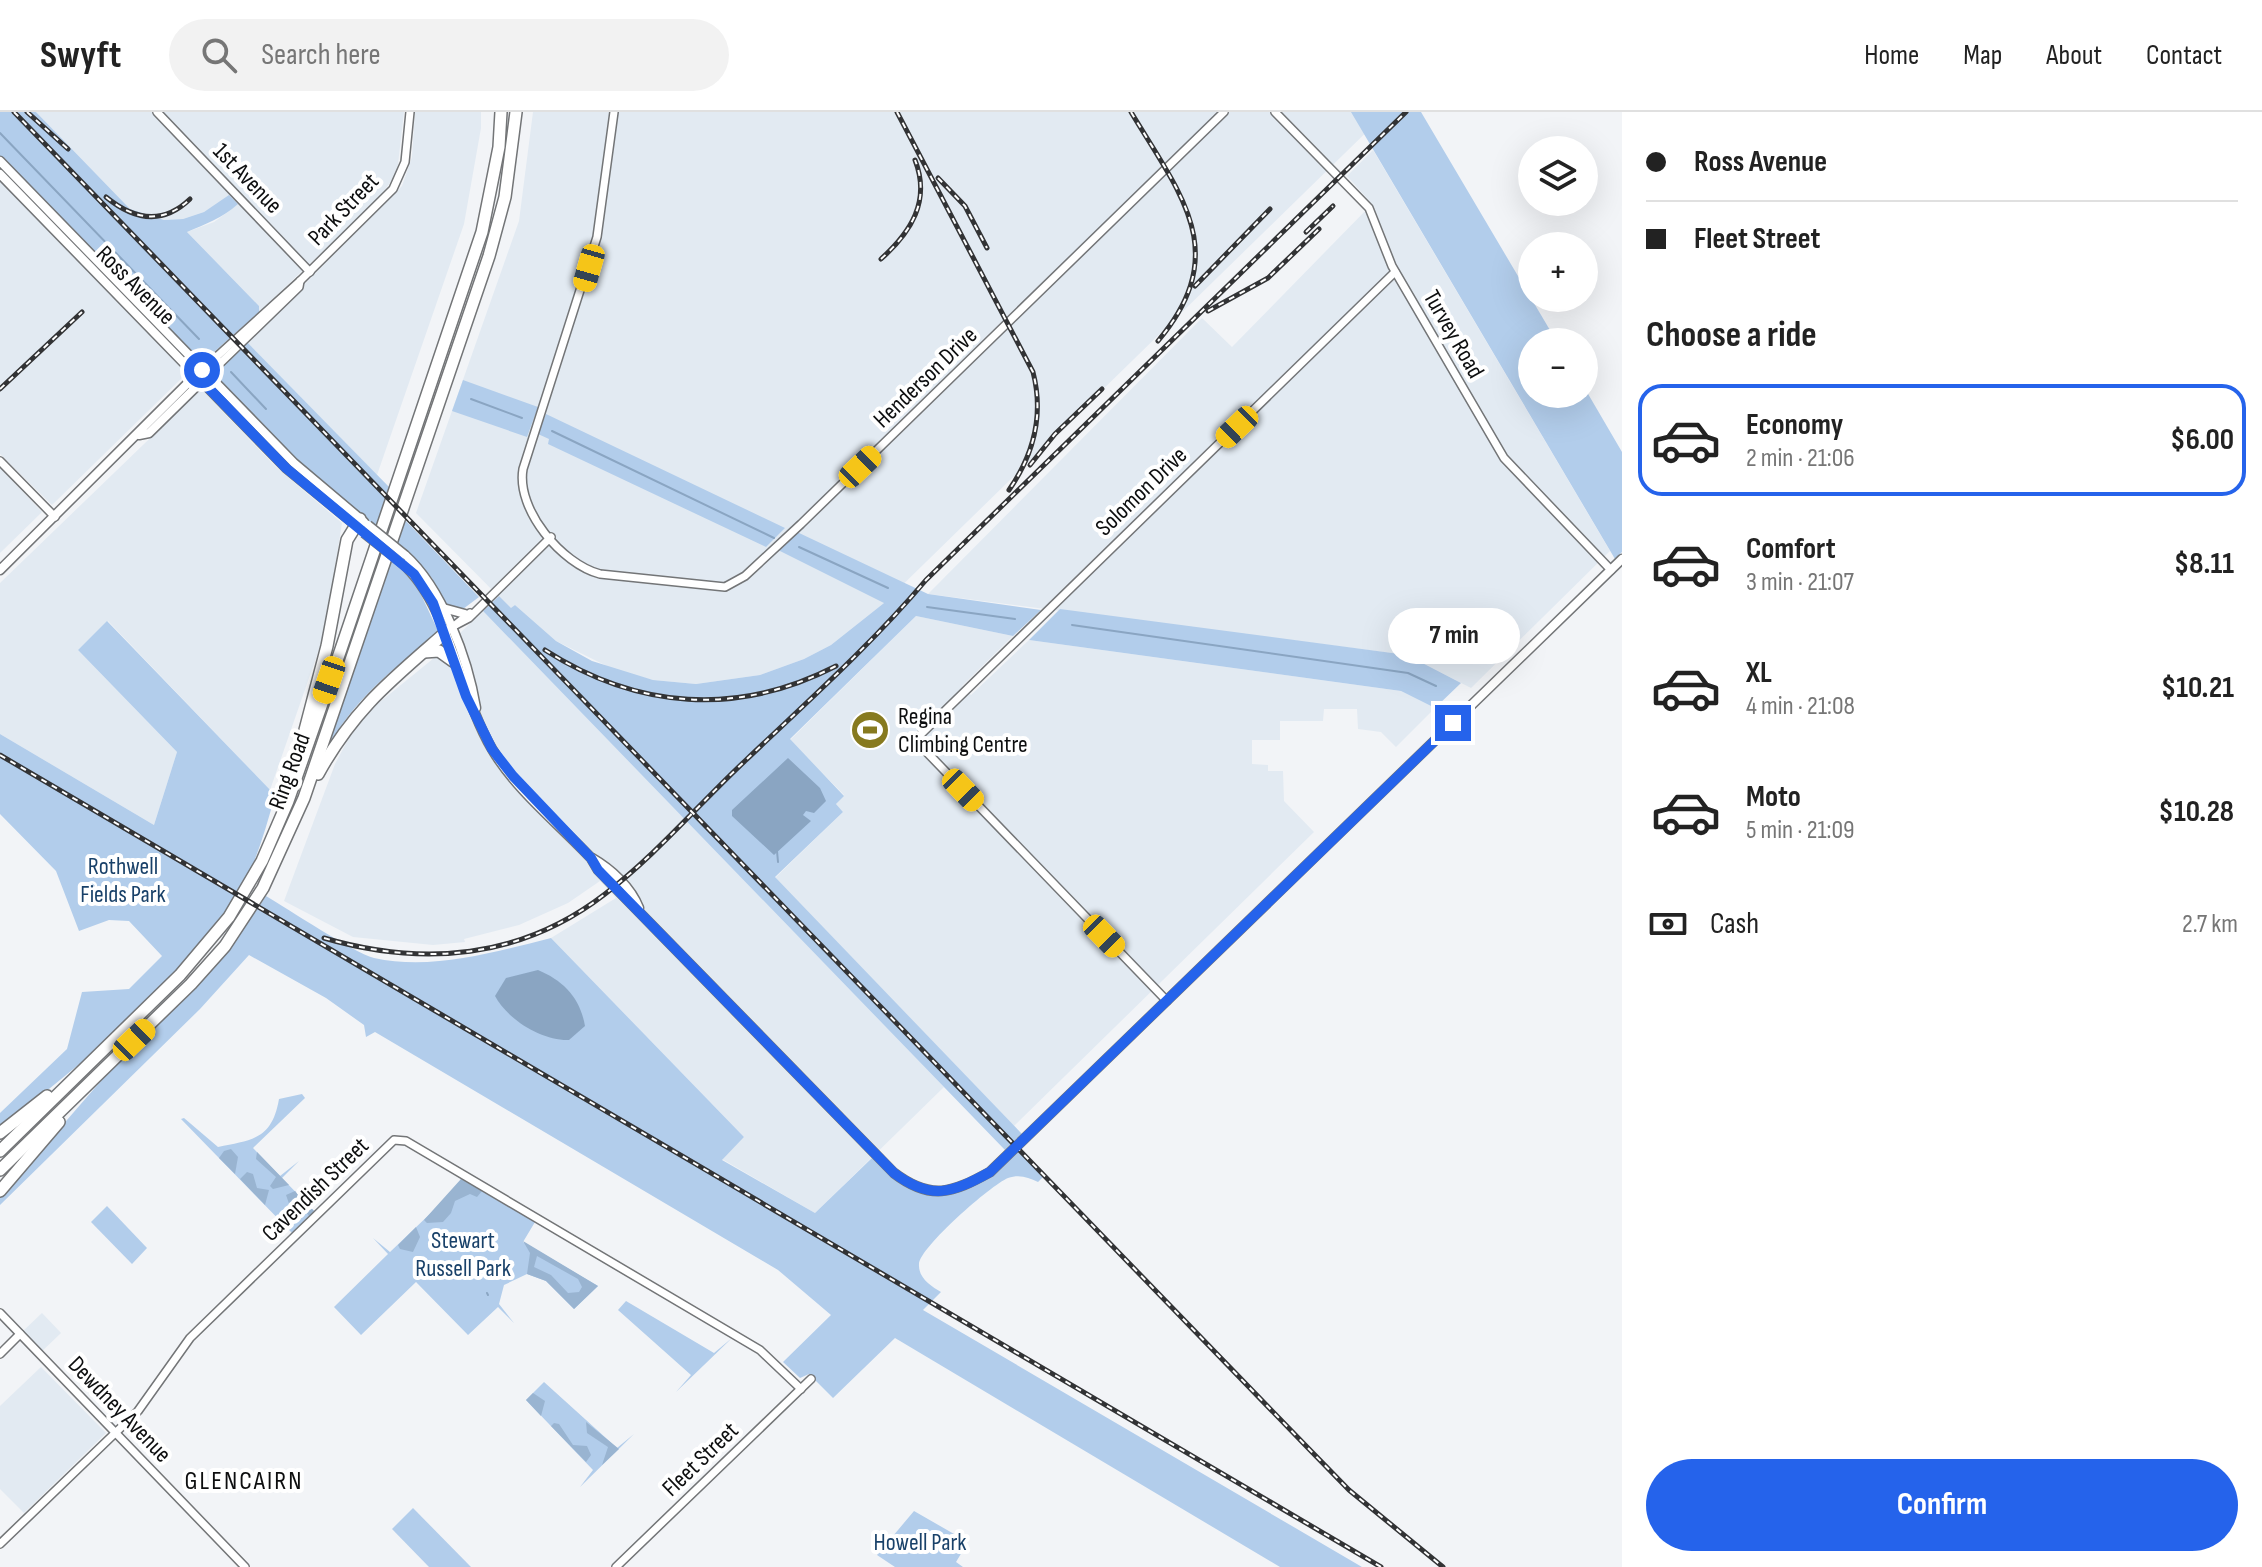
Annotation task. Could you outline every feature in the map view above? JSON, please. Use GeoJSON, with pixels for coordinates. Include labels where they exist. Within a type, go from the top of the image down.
{"type":"FeatureCollection","features":[{"type":"Feature","properties":{"kind":"highway","name":"Ring Road"},"geometry":{"type":"LineString","coordinates":[[0,1151],[198,956],[252,880],[271,841],[341,649],[482,232],[499,147],[501,112]]}},
{"type":"Feature","properties":{"kind":"highway","name":"Ring Road"},"geometry":{"type":"LineString","coordinates":[[0,1170],[91,1083],[225,946],[263,888],[304,798],[489,256],[505,197],[516,112]]}},
{"type":"Feature","properties":{"kind":"highway"},"geometry":{"type":"LineString","coordinates":[[271,841],[315,693],[347,540],[362,525]]}},
{"type":"Feature","properties":{"kind":"highway"},"geometry":{"type":"LineString","coordinates":[[304,798],[353,718],[390,679],[447,631]]}},
{"type":"Feature","properties":{"kind":"highway"},"geometry":{"type":"LineString","coordinates":[[423,652],[439,651],[453,661]]}},
{"type":"Feature","properties":{"kind":"highway"},"geometry":{"type":"LineString","coordinates":[[0,1133],[98,1056]]}},
{"type":"Feature","properties":{"kind":"highway"},"geometry":{"type":"LineString","coordinates":[[0,1191],[91,1083]]}},
{"type":"Feature","properties":{"kind":"main road","name":"Ross Avenue"},"geometry":{"type":"LineString","coordinates":[[0,161],[286,468],[425,575],[443,608],[453,661],[477,717],[506,768],[591,858],[598,870],[639,908],[894,1173],[919,1189],[937,1193],[965,1186],[990,1172],[1167,1001]]}},
{"type":"Feature","properties":{"kind":"main road","name":"Ross Avenue"},"geometry":{"type":"LineString","coordinates":[[0,174],[202,375]]}},
{"type":"Feature","properties":{"kind":"main road","name":"Park Street"},"geometry":{"type":"LineString","coordinates":[[0,570],[139,435],[142,427],[202,375]]}},
{"type":"Feature","properties":{"kind":"main road","name":"Ross Avenue"},"geometry":{"type":"LineString","coordinates":[[403,559],[428,594],[447,631],[473,693],[477,717]]}},
{"type":"Feature","properties":{"kind":"main road"},"geometry":{"type":"LineString","coordinates":[[1167,1001],[1622,559]]}},
{"type":"Feature","properties":{"kind":"main road"},"geometry":{"type":"LineString","coordinates":[[443,608],[469,613]]}},
{"type":"Feature","properties":{"kind":"street","name":"1st Avenue"},"geometry":{"type":"LineString","coordinates":[[157,112],[310,272]]}},
{"type":"Feature","properties":{"kind":"street","name":"Park Street"},"geometry":{"type":"LineString","coordinates":[[202,375],[393,189],[405,162],[410,112]]}},
{"type":"Feature","properties":{"kind":"street","name":"Henderson Drive"},"geometry":{"type":"LineString","coordinates":[[614,112],[597,237],[521,477],[526,508],[584,568],[600,574],[713,588],[736,583],[824,502],[1224,112]]}},
{"type":"Feature","properties":{"kind":"street","name":"Turvey Road"},"geometry":{"type":"LineString","coordinates":[[1275,112],[1369,208],[1395,272],[1504,458],[1611,570]]}},
{"type":"Feature","properties":{"kind":"street","name":"Solomon Drive"},"geometry":{"type":"LineString","coordinates":[[1167,1001],[915,740],[1395,272]]}},
{"type":"Feature","properties":{"kind":"street"},"geometry":{"type":"LineString","coordinates":[[0,461],[55,517]]}},
{"type":"Feature","properties":{"kind":"street"},"geometry":{"type":"LineString","coordinates":[[447,631],[551,537]]}},
{"type":"Feature","properties":{"kind":"street","name":"Cavendish Street"},"geometry":{"type":"LineString","coordinates":[[0,1544],[148,1399],[177,1351],[394,1140],[406,1141],[760,1350],[801,1389]]}},
{"type":"Feature","properties":{"kind":"street","name":"Dewdney Avenue"},"geometry":{"type":"LineString","coordinates":[[0,1313],[245,1567]]}},
{"type":"Feature","properties":{"kind":"street"},"geometry":{"type":"LineString","coordinates":[[0,1354],[20,1334]]}},
{"type":"Feature","properties":{"kind":"street","name":"Fleet Street"},"geometry":{"type":"LineString","coordinates":[[616,1567],[811,1379]]}},
{"type":"Feature","properties":{"kind":"shaded area"},"geometry":{"type":"Polygon","coordinates":[[[36,112],[404,112],[397,173],[379,198],[259,312],[259,306],[187,232],[214,222],[229,211],[237,204],[229,196],[204,212],[183,219],[164,220],[130,209],[36,112]]]}},
{"type":"Feature","properties":{"kind":"shaded area"},"geometry":{"type":"Polygon","coordinates":[[[415,112],[481,112],[481,128],[464,224],[377,475],[247,342],[402,186],[412,157],[415,112]]]}},
{"type":"Feature","properties":{"kind":"shaded area"},"geometry":{"type":"Polygon","coordinates":[[[533,112],[1387,112],[884,603],[831,645],[804,659],[760,675],[696,684],[653,680],[615,670],[556,641],[515,605],[511,609],[416,513],[519,221],[533,112]]]}},
{"type":"Feature","properties":{"kind":"shaded area"},"geometry":{"type":"Polygon","coordinates":[[[1373,150],[1518,395],[1518,408],[1525,408],[1610,551],[1471,688],[1407,655],[928,594],[1202,318],[1232,347],[1372,204],[1347,176],[1373,150]]]}},
{"type":"Feature","properties":{"kind":"shaded area"},"geometry":{"type":"Polygon","coordinates":[[[0,178],[187,373],[52,505],[0,454],[0,178]]]}},
{"type":"Feature","properties":{"kind":"shaded area"},"geometry":{"type":"Polygon","coordinates":[[[201,389],[276,467],[342,523],[325,632],[270,790],[108,621],[78,650],[177,752],[154,825],[0,734],[0,583],[201,389]]]}},
{"type":"Feature","properties":{"kind":"shaded area"},"geometry":{"type":"Polygon","coordinates":[[[0,468],[42,512],[0,553],[0,468]]]}},
{"type":"Feature","properties":{"kind":"shaded area"},"geometry":{"type":"Polygon","coordinates":[[[483,611],[944,1087],[815,1213],[722,1159],[744,1137],[551,938],[616,898],[600,881],[568,903],[519,925],[464,939],[465,942],[433,945],[353,937],[284,901],[335,764],[351,734],[375,706],[434,658],[483,611]]]}},
{"type":"Feature","properties":{"kind":"shaded area"},"geometry":{"type":"Polygon","coordinates":[[[916,616],[1013,636],[962,686],[971,695],[1029,640],[1401,691],[1435,708],[1396,747],[1381,732],[1358,729],[1357,709],[1324,709],[1323,721],[1280,721],[1280,740],[1252,740],[1252,764],[1268,765],[1268,771],[1283,771],[1284,801],[1314,832],[1014,1126],[775,878],[843,812],[836,804],[844,795],[790,740],[916,616]]]}},
{"type":"Feature","properties":{"kind":"shaded area"},"geometry":{"type":"Polygon","coordinates":[[[788,758],[820,788],[826,801],[814,813],[806,811],[803,815],[811,821],[774,855],[732,816],[732,810],[788,758]]]}},
{"type":"Feature","properties":{"kind":"shaded area"},"geometry":{"type":"Polygon","coordinates":[[[538,970],[563,985],[575,999],[583,1016],[585,1026],[569,1040],[537,1033],[517,1021],[495,996],[506,978],[538,970]]]}},
{"type":"Feature","properties":{"kind":"shaded area"},"geometry":{"type":"Polygon","coordinates":[[[231,1149],[238,1157],[235,1174],[219,1158],[224,1151],[231,1149]]]}},
{"type":"Feature","properties":{"kind":"shaded area"},"geometry":{"type":"Polygon","coordinates":[[[257,1152],[289,1185],[273,1189],[270,1186],[276,1177],[256,1159],[257,1152]]]}},
{"type":"Feature","properties":{"kind":"shaded area"},"geometry":{"type":"Polygon","coordinates":[[[247,1172],[253,1174],[257,1188],[269,1190],[265,1205],[240,1179],[247,1172]]]}},
{"type":"Feature","properties":{"kind":"shaded area"},"geometry":{"type":"Polygon","coordinates":[[[461,1179],[482,1191],[477,1197],[470,1194],[455,1201],[451,1213],[443,1222],[427,1223],[424,1220],[461,1179]]]}},
{"type":"Feature","properties":{"kind":"shaded area"},"geometry":{"type":"Polygon","coordinates":[[[295,1191],[314,1211],[309,1216],[305,1211],[293,1215],[286,1195],[295,1191]]]}},
{"type":"Feature","properties":{"kind":"shaded area"},"geometry":{"type":"Polygon","coordinates":[[[416,1227],[420,1237],[413,1252],[400,1249],[398,1245],[416,1227]]]}},
{"type":"Feature","properties":{"kind":"shaded area"},"geometry":{"type":"Polygon","coordinates":[[[523,1241],[598,1286],[574,1309],[546,1281],[527,1274],[530,1253],[523,1241]],[[537,1256],[534,1267],[551,1275],[568,1293],[579,1292],[582,1287],[578,1279],[537,1256]]]}},
{"type":"Feature","properties":{"kind":"shaded area"},"geometry":{"type":"Polygon","coordinates":[[[42,1313],[61,1333],[39,1354],[20,1334],[42,1313]]]}},
{"type":"Feature","properties":{"kind":"shaded area"},"geometry":{"type":"Polygon","coordinates":[[[41,1367],[106,1433],[24,1513],[0,1489],[0,1406],[41,1367]]]}},
{"type":"Feature","properties":{"kind":"shaded area"},"geometry":{"type":"Polygon","coordinates":[[[533,1393],[545,1401],[541,1416],[526,1400],[533,1393]]]}},
{"type":"Feature","properties":{"kind":"shaded area"},"geometry":{"type":"Polygon","coordinates":[[[586,1422],[619,1449],[602,1465],[608,1447],[587,1433],[586,1422]]]}},
{"type":"Feature","properties":{"kind":"shaded area"},"geometry":{"type":"Polygon","coordinates":[[[559,1424],[573,1445],[587,1446],[591,1455],[586,1462],[551,1426],[559,1424]]]}},
{"type":"Feature","properties":{"kind":"green space"},"geometry":{"type":"Polygon","coordinates":[[[0,112],[36,112],[130,209],[164,220],[183,219],[204,212],[229,195],[238,204],[220,217],[187,232],[259,306],[259,312],[205,360],[198,360],[0,156],[0,112]]]}},
{"type":"Feature","properties":{"kind":"green space"},"geometry":{"type":"Polygon","coordinates":[[[1351,112],[1421,112],[1518,276],[1518,312],[1539,312],[1549,328],[1518,328],[1518,395],[1351,112]]]}},
{"type":"Feature","properties":{"kind":"green space"},"geometry":{"type":"Polygon","coordinates":[[[247,342],[390,488],[376,527],[286,452],[216,379],[217,370],[247,342]]]}},
{"type":"Feature","properties":{"kind":"green space"},"geometry":{"type":"Polygon","coordinates":[[[463,380],[538,407],[527,437],[452,411],[463,380]]]}},
{"type":"Feature","properties":{"kind":"green space"},"geometry":{"type":"Polygon","coordinates":[[[1526,408],[1596,408],[1622,452],[1622,552],[1615,559],[1526,408]]]}},
{"type":"Feature","properties":{"kind":"green space"},"geometry":{"type":"Polygon","coordinates":[[[546,414],[785,528],[766,547],[548,444],[549,439],[538,434],[546,414]]]}},
{"type":"Feature","properties":{"kind":"green space"},"geometry":{"type":"Polygon","coordinates":[[[404,519],[479,597],[459,612],[446,608],[432,578],[396,542],[404,519]]]}},
{"type":"Feature","properties":{"kind":"green space"},"geometry":{"type":"Polygon","coordinates":[[[797,532],[928,594],[1041,610],[1013,636],[916,616],[790,739],[844,796],[836,804],[843,812],[775,877],[1022,1134],[1005,1150],[483,611],[499,596],[511,608],[515,605],[556,641],[592,661],[653,680],[696,684],[760,675],[831,645],[884,603],[778,550],[797,532]]]}},
{"type":"Feature","properties":{"kind":"green space"},"geometry":{"type":"Polygon","coordinates":[[[389,558],[416,584],[439,633],[362,700],[327,750],[324,749],[389,558]]]}},
{"type":"Feature","properties":{"kind":"green space"},"geometry":{"type":"Polygon","coordinates":[[[1060,609],[1407,655],[1461,683],[1435,708],[1401,691],[1029,640],[1060,609]]]}},
{"type":"Feature","properties":{"kind":"green space","name":"Rothwell Fields Park"},"geometry":{"type":"Polygon","coordinates":[[[107,621],[275,795],[250,872],[227,914],[205,943],[151,1001],[0,1128],[0,1113],[67,1049],[82,992],[129,989],[162,956],[129,921],[109,920],[79,931],[56,871],[0,814],[0,734],[154,825],[177,752],[78,650],[107,621]]]}},
{"type":"Feature","properties":{"kind":"green space"},"geometry":{"type":"Polygon","coordinates":[[[266,896],[351,948],[374,958],[441,961],[551,938],[744,1137],[722,1160],[815,1213],[872,1158],[887,1172],[917,1189],[958,1190],[1017,1150],[1043,1177],[1038,1182],[1016,1176],[999,1183],[931,1244],[922,1256],[919,1269],[926,1281],[941,1292],[923,1310],[1362,1567],[1280,1567],[895,1338],[833,1398],[809,1374],[800,1378],[783,1362],[831,1315],[778,1270],[375,1032],[366,1037],[364,1025],[326,998],[249,955],[200,1009],[0,1205],[0,1197],[100,1082],[233,945],[266,896]]]}},
{"type":"Feature","properties":{"kind":"green space"},"geometry":{"type":"Polygon","coordinates":[[[302,1094],[305,1098],[253,1148],[280,1176],[299,1161],[282,1178],[314,1211],[292,1233],[181,1119],[184,1118],[218,1147],[230,1145],[251,1139],[266,1130],[279,1099],[302,1094]]]}},
{"type":"Feature","properties":{"kind":"green space","name":"Stewart Russell Park"},"geometry":{"type":"Polygon","coordinates":[[[461,1179],[535,1222],[523,1242],[598,1286],[574,1309],[546,1281],[527,1274],[504,1285],[499,1304],[514,1323],[498,1307],[468,1335],[416,1282],[361,1335],[334,1307],[388,1254],[373,1238],[390,1252],[456,1189],[461,1179]]]}},
{"type":"Feature","properties":{"kind":"green space"},"geometry":{"type":"Polygon","coordinates":[[[107,1206],[147,1248],[132,1264],[91,1222],[107,1206]]]}},
{"type":"Feature","properties":{"kind":"green space"},"geometry":{"type":"Polygon","coordinates":[[[626,1301],[714,1353],[732,1338],[676,1392],[691,1375],[618,1310],[626,1301]]]}},
{"type":"Feature","properties":{"kind":"green space"},"geometry":{"type":"Polygon","coordinates":[[[544,1382],[617,1448],[634,1434],[580,1487],[593,1470],[526,1400],[544,1382]]]}},
{"type":"Feature","properties":{"kind":"green space"},"geometry":{"type":"Polygon","coordinates":[[[413,1508],[471,1567],[429,1567],[392,1529],[413,1508]]]}},
{"type":"Feature","properties":{"kind":"green space","name":"Howell Park"},"geometry":{"type":"Polygon","coordinates":[[[914,1511],[968,1542],[956,1562],[963,1567],[895,1567],[877,1555],[914,1511]]]}},
{"type":"Feature","properties":{"kind":"waterway"},"geometry":{"type":"LineString","coordinates":[[0,133],[199,339]]}},
{"type":"Feature","properties":{"kind":"waterway"},"geometry":{"type":"LineString","coordinates":[[231,372],[266,409]]}},
{"type":"Feature","properties":{"kind":"waterway"},"geometry":{"type":"LineString","coordinates":[[471,399],[522,418]]}},
{"type":"Feature","properties":{"kind":"waterway"},"geometry":{"type":"LineString","coordinates":[[552,431],[774,538]]}},
{"type":"Feature","properties":{"kind":"waterway"},"geometry":{"type":"LineString","coordinates":[[799,547],[888,588]]}},
{"type":"Feature","properties":{"kind":"waterway"},"geometry":{"type":"LineString","coordinates":[[927,607],[1015,619]]}},
{"type":"Feature","properties":{"kind":"waterway"},"geometry":{"type":"LineString","coordinates":[[1072,625],[1408,673],[1436,686]]}},
{"type":"Feature","properties":{"kind":"waterway"},"geometry":{"type":"LineString","coordinates":[[777,851],[778,862]]}},
{"type":"Feature","properties":{"kind":"railway"},"geometry":{"type":"LineString","coordinates":[[14,112],[1349,1490],[1443,1567]]}},
{"type":"Feature","properties":{"kind":"railway"},"geometry":{"type":"LineString","coordinates":[[27,112],[68,149]]}},
{"type":"Feature","properties":{"kind":"railway"},"geometry":{"type":"LineString","coordinates":[[897,112],[1033,372],[1037,404],[1034,434],[1025,462],[1009,490]]}},
{"type":"Feature","properties":{"kind":"railway"},"geometry":{"type":"LineString","coordinates":[[1131,112],[1181,197],[1191,224],[1195,251],[1192,279],[1180,309],[1158,341]]}},
{"type":"Feature","properties":{"kind":"railway"},"geometry":{"type":"LineString","coordinates":[[324,938],[398,952],[434,954],[470,951],[505,944],[540,932],[573,916],[605,894],[660,846],[838,673],[926,580],[1406,112]]}},
{"type":"Feature","properties":{"kind":"railway"},"geometry":{"type":"LineString","coordinates":[[881,259],[901,238],[915,215],[921,189],[915,160]]}},
{"type":"Feature","properties":{"kind":"railway"},"geometry":{"type":"LineString","coordinates":[[938,178],[965,206],[987,248]]}},
{"type":"Feature","properties":{"kind":"railway"},"geometry":{"type":"LineString","coordinates":[[106,197],[127,211],[148,216],[169,213],[190,199]]}},
{"type":"Feature","properties":{"kind":"railway"},"geometry":{"type":"LineString","coordinates":[[1306,232],[1333,206]]}},
{"type":"Feature","properties":{"kind":"railway"},"geometry":{"type":"LineString","coordinates":[[1195,286],[1270,209]]}},
{"type":"Feature","properties":{"kind":"railway"},"geometry":{"type":"LineString","coordinates":[[1208,311],[1268,278],[1319,229]]}},
{"type":"Feature","properties":{"kind":"railway"},"geometry":{"type":"LineString","coordinates":[[0,389],[82,312]]}},
{"type":"Feature","properties":{"kind":"railway"},"geometry":{"type":"LineString","coordinates":[[1030,465],[1055,434],[1102,389]]}},
{"type":"Feature","properties":{"kind":"railway"},"geometry":{"type":"LineString","coordinates":[[545,650],[615,685],[688,699],[725,699],[762,693],[836,666]]}},
{"type":"Feature","properties":{"kind":"railway"},"geometry":{"type":"LineString","coordinates":[[0,755],[1381,1567]]}},
{"type":"Feature","properties":{"kind":"place","name":"Regina Climbing Centre"},"geometry":{"type":"Point","coordinates":[870,730]}},
{"type":"Feature","properties":{"kind":"district","name":"GLENCAIRN"},"geometry":{"type":"Point","coordinates":[244,1480]}},
{"type":"Feature","properties":{"kind":"route"},"geometry":{"type":"LineString","coordinates":[[202,370],[196,375],[286,468],[402,563],[423,585],[433,603],[466,696],[492,749],[506,768],[591,858],[598,870],[639,908],[894,1173],[919,1189],[937,1193],[965,1186],[990,1172],[1453,723]]}}]}
